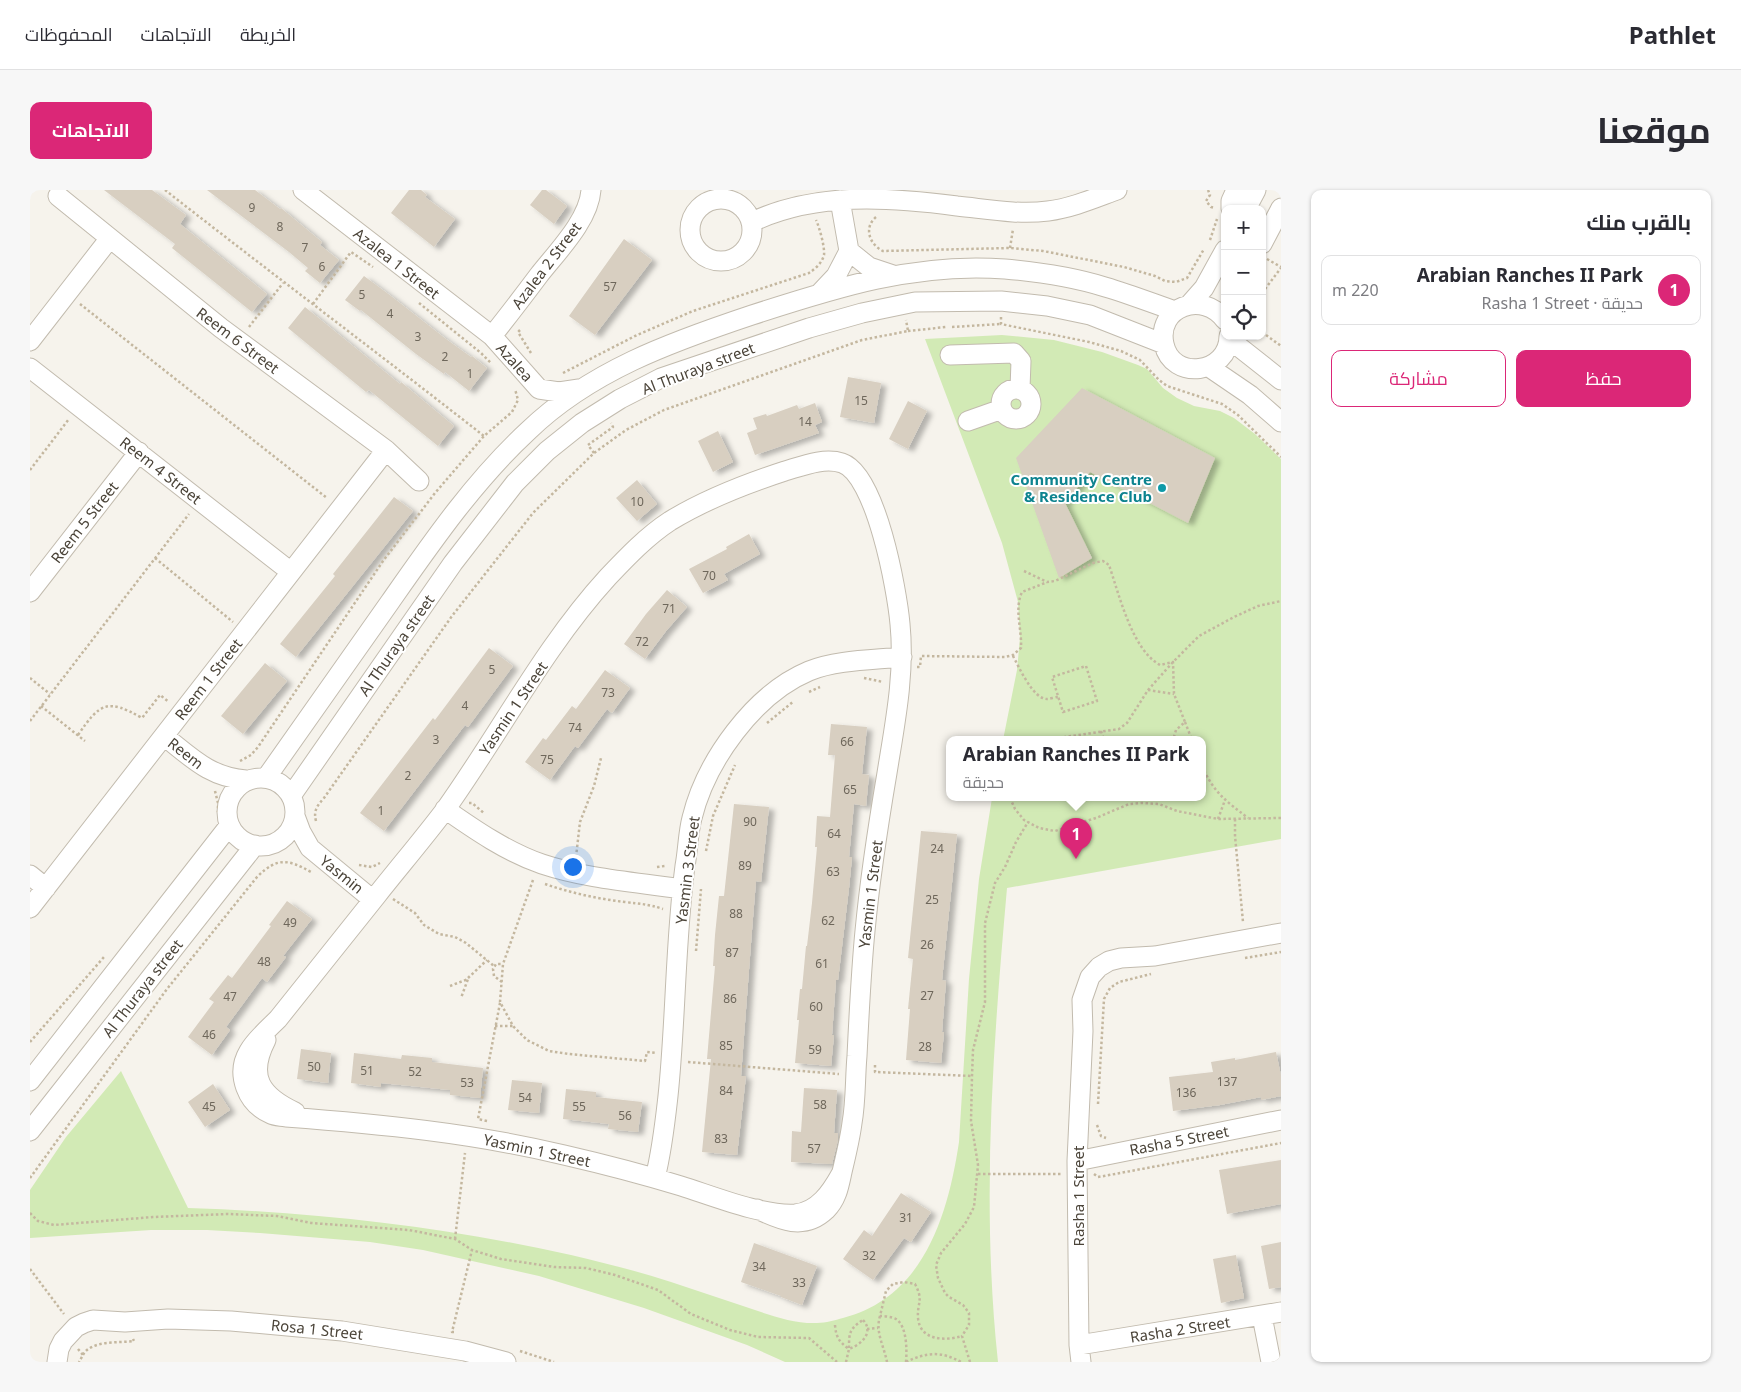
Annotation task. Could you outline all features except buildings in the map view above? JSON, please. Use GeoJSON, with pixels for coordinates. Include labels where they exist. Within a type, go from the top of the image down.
{"type":"FeatureCollection","features":[{"type":"Feature","properties":{"kind":"street","name":"Azalea 1 Street"},"geometry":{"type":"LineString","coordinates":[[303,190],[492,336]]}},
{"type":"Feature","properties":{"kind":"street","name":"Azalea 2 Street"},"geometry":{"type":"LineString","coordinates":[[492,336],[571,235],[583,216],[590,196],[590,190]]}},
{"type":"Feature","properties":{"kind":"street"},"geometry":{"type":"LineString","coordinates":[[752,222],[777,211],[806,205],[840,200],[882,198],[1014,212],[1048,211],[1064,208],[1117,190]]}},
{"type":"Feature","properties":{"kind":"street"},"geometry":{"type":"LineString","coordinates":[[1231,205],[1236,190]]}},
{"type":"Feature","properties":{"kind":"street"},"geometry":{"type":"LineString","coordinates":[[1240,205],[1246,190]]}},
{"type":"Feature","properties":{"kind":"street"},"geometry":{"type":"LineString","coordinates":[[1248,205],[1256,190]]}},
{"type":"Feature","properties":{"kind":"street","name":"Reem 6 Street"},"geometry":{"type":"LineString","coordinates":[[58,196],[221,328],[386,450],[419,480]]}},
{"type":"Feature","properties":{"kind":"street"},"geometry":{"type":"LineString","coordinates":[[708,196],[735,202],[746,210],[752,222],[752,235],[747,247],[738,256],[726,260],[713,260],[702,254],[694,244],[690,232],[692,219],[708,196]]}},
{"type":"Feature","properties":{"kind":"street"},"geometry":{"type":"LineString","coordinates":[[840,200],[849,251],[869,267],[894,276]]}},
{"type":"Feature","properties":{"kind":"street"},"geometry":{"type":"LineString","coordinates":[[1267,240],[1281,208]]}},
{"type":"Feature","properties":{"kind":"street"},"geometry":{"type":"LineString","coordinates":[[1267,240],[1281,219]]}},
{"type":"Feature","properties":{"kind":"street"},"geometry":{"type":"LineString","coordinates":[[30,341],[110,238]]}},
{"type":"Feature","properties":{"kind":"street","name":"Al Thuraya street"},"geometry":{"type":"LineString","coordinates":[[819,293],[836,276],[849,251]]}},
{"type":"Feature","properties":{"kind":"street"},"geometry":{"type":"LineString","coordinates":[[1221,257],[1204,288],[1167,321],[1163,332],[1164,344],[1168,355],[1176,364],[1198,370],[1209,367],[1223,356],[1228,348],[1229,340]]}},
{"type":"Feature","properties":{"kind":"street","name":"Al Thuraya street"},"geometry":{"type":"LineString","coordinates":[[266,778],[430,546],[490,469],[530,429],[579,389],[647,354],[696,334],[819,293],[856,283],[948,269],[1004,269],[1053,275],[1103,286],[1182,308],[1199,304],[1209,306],[1221,316]]}},
{"type":"Feature","properties":{"kind":"street","name":"Al Thuraya street"},"geometry":{"type":"LineString","coordinates":[[291,796],[453,563],[515,483],[582,423],[620,398],[661,378],[809,328],[862,312],[904,304],[938,301],[1001,301],[1047,306],[1090,314],[1164,344]]}},
{"type":"Feature","properties":{"kind":"street","name":"Azalea"},"geometry":{"type":"LineString","coordinates":[[492,336],[539,389],[559,392],[579,389]]}},
{"type":"Feature","properties":{"kind":"street"},"geometry":{"type":"LineString","coordinates":[[1231,340],[1281,380]]}},
{"type":"Feature","properties":{"kind":"street"},"geometry":{"type":"LineString","coordinates":[[950,355],[1014,353],[1021,361],[1020,389],[1014,389],[1005,393],[1001,403],[1002,409],[968,421]]}},
{"type":"Feature","properties":{"kind":"street"},"geometry":{"type":"LineString","coordinates":[[1209,367],[1250,395],[1281,422]]}},
{"type":"Feature","properties":{"kind":"street","name":"Reem 4 Street"},"geometry":{"type":"LineString","coordinates":[[30,368],[291,572]]}},
{"type":"Feature","properties":{"kind":"street","name":"Azalea"},"geometry":{"type":"LineString","coordinates":[[530,429],[537,409],[539,389]]}},
{"type":"Feature","properties":{"kind":"street","name":"Reem 1 Street"},"geometry":{"type":"LineString","coordinates":[[30,908],[386,450]]}},
{"type":"Feature","properties":{"kind":"street","name":"Reem 5 Street"},"geometry":{"type":"LineString","coordinates":[[30,592],[138,452]]}},
{"type":"Feature","properties":{"kind":"street","name":"Yasmin 1 Street"},"geometry":{"type":"LineString","coordinates":[[829,452],[851,455],[860,462],[866,472],[870,499],[883,536],[896,591],[900,623],[901,668],[898,706],[875,843],[848,1062],[852,1124],[839,1188],[834,1200],[826,1211],[802,1222],[788,1222],[757,1209],[655,1178],[562,1154],[485,1138],[311,1119],[282,1106],[268,1096],[260,1082],[257,1066],[261,1050],[278,1020],[445,809],[566,629],[597,589],[629,555],[668,522],[711,499],[753,481],[802,466],[818,456],[829,452]]}},
{"type":"Feature","properties":{"kind":"street","name":"Yasmin 3 Street"},"geometry":{"type":"LineString","coordinates":[[655,1178],[676,1058],[682,889],[692,818],[704,785],[721,752],[738,728],[782,686],[809,671],[841,663],[901,668]]}},
{"type":"Feature","properties":{"kind":"street","name":"Reem"},"geometry":{"type":"LineString","coordinates":[[164,736],[209,771],[228,778],[246,780]]}},
{"type":"Feature","properties":{"kind":"street","name":"Reem"},"geometry":{"type":"LineString","coordinates":[[209,771],[220,789],[224,818]]}},
{"type":"Feature","properties":{"kind":"street"},"geometry":{"type":"LineString","coordinates":[[256,777],[276,781],[285,787],[291,796],[295,805],[295,816],[288,833],[274,844],[255,846],[244,842],[235,835],[224,818],[229,797],[236,787],[246,780],[256,777]]}},
{"type":"Feature","properties":{"kind":"street"},"geometry":{"type":"LineString","coordinates":[[445,809],[496,843],[531,860],[569,872],[682,889]]}},
{"type":"Feature","properties":{"kind":"street","name":"Yasmin"},"geometry":{"type":"LineString","coordinates":[[295,816],[310,848],[373,900]]}},
{"type":"Feature","properties":{"kind":"street","name":"Al Thuraya street"},"geometry":{"type":"LineString","coordinates":[[30,1081],[224,818]]}},
{"type":"Feature","properties":{"kind":"street","name":"Yasmin"},"geometry":{"type":"LineString","coordinates":[[274,844],[292,843],[310,848]]}},
{"type":"Feature","properties":{"kind":"street","name":"Al Thuraya street"},"geometry":{"type":"LineString","coordinates":[[30,1130],[255,846]]}},
{"type":"Feature","properties":{"kind":"street"},"geometry":{"type":"LineString","coordinates":[[30,875],[46,888]]}},
{"type":"Feature","properties":{"kind":"street","name":"Rasha 1 Street"},"geometry":{"type":"LineString","coordinates":[[1080,1353],[1077,1167],[1083,1030],[1082,1000],[1090,976],[1109,961],[1121,958],[1154,965],[1281,932]]}},
{"type":"Feature","properties":{"kind":"street","name":"Rasha 5 Street"},"geometry":{"type":"LineString","coordinates":[[1077,1167],[1281,1120]]}},
{"type":"Feature","properties":{"kind":"street","name":"Rasha 2 Street"},"geometry":{"type":"LineString","coordinates":[[1080,1353],[1281,1312]]}},
{"type":"Feature","properties":{"kind":"street"},"geometry":{"type":"LineString","coordinates":[[1262,1316],[1271,1362]]}},
{"type":"Feature","properties":{"kind":"street","name":"Rosa 1 Street"},"geometry":{"type":"LineString","coordinates":[[84,1323],[93,1320],[125,1322],[168,1319],[287,1325],[377,1336],[465,1351],[506,1362]]}},
{"type":"Feature","properties":{"kind":"street","name":"Rosa 1 Street"},"geometry":{"type":"LineString","coordinates":[[76,1356],[86,1336],[95,1331],[125,1322]]}},
{"type":"Feature","properties":{"kind":"street"},"geometry":{"type":"LineString","coordinates":[[57,1362],[63,1340],[76,1327],[84,1323]]}},
{"type":"Feature","properties":{"kind":"path"},"geometry":{"type":"LineString","coordinates":[[30,194],[33,190]]}},
{"type":"Feature","properties":{"kind":"path"},"geometry":{"type":"LineString","coordinates":[[165,190],[283,283],[484,436]]}},
{"type":"Feature","properties":{"kind":"path"},"geometry":{"type":"LineString","coordinates":[[882,198],[881,214],[873,219],[869,228],[870,236],[876,247],[883,251],[1010,248],[1043,251],[1124,267],[1155,276],[1165,281],[1176,282],[1187,278],[1214,230],[1219,208],[1211,207],[1206,201],[1210,195],[1208,190]]}},
{"type":"Feature","properties":{"kind":"path"},"geometry":{"type":"LineString","coordinates":[[556,374],[564,373],[637,334],[693,312],[809,273],[818,267],[824,255],[819,226],[807,212],[806,205]]}},
{"type":"Feature","properties":{"kind":"path"},"geometry":{"type":"LineString","coordinates":[[1004,269],[1010,248],[1014,212]]}},
{"type":"Feature","properties":{"kind":"path"},"geometry":{"type":"LineString","coordinates":[[1266,288],[1281,267],[1267,240]]}},
{"type":"Feature","properties":{"kind":"path"},"geometry":{"type":"LineString","coordinates":[[313,304],[351,252],[374,268]]}},
{"type":"Feature","properties":{"kind":"path"},"geometry":{"type":"LineString","coordinates":[[243,324],[249,327],[283,283]]}},
{"type":"Feature","properties":{"kind":"path"},"geometry":{"type":"LineString","coordinates":[[67,293],[340,509]]}},
{"type":"Feature","properties":{"kind":"path"},"geometry":{"type":"LineString","coordinates":[[413,298],[481,353],[494,366]]}},
{"type":"Feature","properties":{"kind":"path"},"geometry":{"type":"LineString","coordinates":[[1001,301],[1001,324]]}},
{"type":"Feature","properties":{"kind":"path"},"geometry":{"type":"LineString","coordinates":[[904,304],[908,331]]}},
{"type":"Feature","properties":{"kind":"path"},"geometry":{"type":"LineString","coordinates":[[952,327],[1001,324],[1089,342],[1121,351],[1140,360],[1168,386],[1222,404],[1238,415],[1281,457]]}},
{"type":"Feature","properties":{"kind":"path"},"geometry":{"type":"LineString","coordinates":[[521,327],[518,332],[537,360]]}},
{"type":"Feature","properties":{"kind":"path"},"geometry":{"type":"LineString","coordinates":[[317,823],[315,816],[317,806],[452,616],[533,513],[594,453],[626,430],[664,410],[862,340],[908,331],[946,327]]}},
{"type":"Feature","properties":{"kind":"path"},"geometry":{"type":"LineString","coordinates":[[1266,335],[1281,346]]}},
{"type":"Feature","properties":{"kind":"path"},"geometry":{"type":"LineString","coordinates":[[235,761],[242,760],[251,755],[258,747],[383,561],[435,494],[484,436],[512,412],[518,400],[514,386]]}},
{"type":"Feature","properties":{"kind":"path"},"geometry":{"type":"LineString","coordinates":[[30,470],[79,406]]}},
{"type":"Feature","properties":{"kind":"path"},"geometry":{"type":"LineString","coordinates":[[30,721],[190,512],[204,523],[213,510]]}},
{"type":"Feature","properties":{"kind":"path"},"geometry":{"type":"LineString","coordinates":[[155,558],[245,631]]}},
{"type":"Feature","properties":{"kind":"path"},"geometry":{"type":"LineString","coordinates":[[860,678],[879,680],[886,683],[901,668],[920,667],[921,656],[1005,658],[1013,656],[1021,648],[1022,636],[1018,599],[1022,592],[1047,582],[1056,581],[1092,563],[1103,561],[1109,565],[1136,638],[1144,651],[1160,665],[1173,662]]}},
{"type":"Feature","properties":{"kind":"path"},"geometry":{"type":"LineString","coordinates":[[1024,571],[1047,582]]}},
{"type":"Feature","properties":{"kind":"path"},"geometry":{"type":"LineString","coordinates":[[1075,736],[1119,729],[1127,723],[1148,690],[1199,636],[1258,606],[1281,601]]}},
{"type":"Feature","properties":{"kind":"path"},"geometry":{"type":"LineString","coordinates":[[1013,656],[1034,692],[1041,698],[1058,697]]}},
{"type":"Feature","properties":{"kind":"path"},"geometry":{"type":"LineString","coordinates":[[1173,662],[1174,694],[1190,736]]}},
{"type":"Feature","properties":{"kind":"path"},"geometry":{"type":"LineString","coordinates":[[1086,666],[1097,701],[1064,712],[1058,697],[1052,677],[1086,666]]}},
{"type":"Feature","properties":{"kind":"path"},"geometry":{"type":"LineString","coordinates":[[30,678],[50,694]]}},
{"type":"Feature","properties":{"kind":"path"},"geometry":{"type":"LineString","coordinates":[[805,694],[826,683]]}},
{"type":"Feature","properties":{"kind":"path"},"geometry":{"type":"LineString","coordinates":[[1148,690],[1174,694]]}},
{"type":"Feature","properties":{"kind":"path"},"geometry":{"type":"LineString","coordinates":[[78,735],[91,715],[109,706],[121,707],[142,718],[160,695],[183,712]]}},
{"type":"Feature","properties":{"kind":"path"},"geometry":{"type":"LineString","coordinates":[[766,724],[798,698]]}},
{"type":"Feature","properties":{"kind":"path"},"geometry":{"type":"LineString","coordinates":[[41,706],[85,741]]}},
{"type":"Feature","properties":{"kind":"path"},"geometry":{"type":"LineString","coordinates":[[1174,736],[1176,730],[1185,722]]}},
{"type":"Feature","properties":{"kind":"path"},"geometry":{"type":"LineString","coordinates":[[1101,731],[1103,736]]}},
{"type":"Feature","properties":{"kind":"path"},"geometry":{"type":"LineString","coordinates":[[568,854],[576,858],[580,822],[594,786],[601,758]]}},
{"type":"Feature","properties":{"kind":"path"},"geometry":{"type":"LineString","coordinates":[[706,852],[713,816],[736,763]]}},
{"type":"Feature","properties":{"kind":"path"},"geometry":{"type":"LineString","coordinates":[[209,771],[203,778],[213,786],[217,795],[218,811],[224,818]]}},
{"type":"Feature","properties":{"kind":"path"},"geometry":{"type":"LineString","coordinates":[[1206,775],[1210,784],[1225,800],[1250,819]]}},
{"type":"Feature","properties":{"kind":"path"},"geometry":{"type":"LineString","coordinates":[[1218,819],[1225,800]]}},
{"type":"Feature","properties":{"kind":"path"},"geometry":{"type":"LineString","coordinates":[[1011,801],[1024,820],[1039,828],[1055,831],[1096,818],[1128,804],[1159,804],[1177,811],[1218,819],[1281,818]]}},
{"type":"Feature","properties":{"kind":"path"},"geometry":{"type":"LineString","coordinates":[[1235,819],[1245,940]]}},
{"type":"Feature","properties":{"kind":"path"},"geometry":{"type":"LineString","coordinates":[[887,1362],[881,1348],[878,1323],[886,1292],[893,1284],[904,1282],[915,1284],[920,1295],[918,1318],[920,1328],[928,1335],[940,1340],[951,1340],[962,1336],[969,1325],[968,1313],[963,1305],[950,1298],[945,1292],[938,1278],[936,1265],[941,1253],[965,1224],[974,1207],[978,1165],[971,1121],[973,1050],[985,1002],[984,955],[987,915],[995,883],[1028,822]]}},
{"type":"Feature","properties":{"kind":"path"},"geometry":{"type":"LineString","coordinates":[[455,1239],[465,1152],[476,1155],[492,1122],[478,1118],[500,1002],[503,964],[534,880],[525,875],[531,860]]}},
{"type":"Feature","properties":{"kind":"path"},"geometry":{"type":"LineString","coordinates":[[30,1178],[167,989],[257,877],[272,865],[284,862],[294,863],[318,877]]}},
{"type":"Feature","properties":{"kind":"path"},"geometry":{"type":"LineString","coordinates":[[358,865],[372,867],[382,862]]}},
{"type":"Feature","properties":{"kind":"path"},"geometry":{"type":"LineString","coordinates":[[696,956],[701,885]]}},
{"type":"Feature","properties":{"kind":"path"},"geometry":{"type":"LineString","coordinates":[[393,899],[415,913],[424,926],[439,934],[455,937],[466,943],[494,966]]}},
{"type":"Feature","properties":{"kind":"path"},"geometry":{"type":"LineString","coordinates":[[1238,960],[1281,952]]}},
{"type":"Feature","properties":{"kind":"path"},"geometry":{"type":"LineString","coordinates":[[30,1042],[107,953]]}},
{"type":"Feature","properties":{"kind":"path"},"geometry":{"type":"LineString","coordinates":[[450,986],[468,979],[487,960]]}},
{"type":"Feature","properties":{"kind":"path"},"geometry":{"type":"LineString","coordinates":[[494,966],[500,963],[503,964]]}},
{"type":"Feature","properties":{"kind":"path"},"geometry":{"type":"LineString","coordinates":[[1098,1106],[1104,999],[1110,988],[1154,965]]}},
{"type":"Feature","properties":{"kind":"path"},"geometry":{"type":"LineString","coordinates":[[494,966],[494,976],[502,982]]}},
{"type":"Feature","properties":{"kind":"path"},"geometry":{"type":"LineString","coordinates":[[461,998],[468,979]]}},
{"type":"Feature","properties":{"kind":"path"},"geometry":{"type":"LineString","coordinates":[[500,1002],[512,1026],[527,1040],[549,1051],[568,1054],[645,1061],[647,1052],[676,1058],[840,1074],[848,1062],[874,1060],[875,1072],[972,1076]]}},
{"type":"Feature","properties":{"kind":"path"},"geometry":{"type":"LineString","coordinates":[[495,1026],[512,1026]]}},
{"type":"Feature","properties":{"kind":"path"},"geometry":{"type":"LineString","coordinates":[[1098,1116],[1097,1126],[1101,1136],[1112,1140]]}},
{"type":"Feature","properties":{"kind":"path"},"geometry":{"type":"LineString","coordinates":[[978,1174],[1077,1167],[1098,1177],[1281,1143]]}},
{"type":"Feature","properties":{"kind":"path"},"geometry":{"type":"LineString","coordinates":[[30,1214],[38,1221],[54,1224],[228,1214],[276,1216],[336,1226],[409,1230],[455,1239],[472,1250],[518,1262],[554,1267],[586,1268],[615,1275],[658,1290],[691,1314],[730,1330],[758,1337],[809,1338],[837,1362]]}},
{"type":"Feature","properties":{"kind":"path"},"geometry":{"type":"LineString","coordinates":[[465,1351],[468,1335],[452,1332],[472,1250]]}},
{"type":"Feature","properties":{"kind":"path"},"geometry":{"type":"LineString","coordinates":[[30,1269],[68,1320],[79,1314],[84,1323]]}},
{"type":"Feature","properties":{"kind":"path"},"geometry":{"type":"LineString","coordinates":[[880,1316],[895,1318],[900,1322],[906,1339],[906,1362],[921,1355],[935,1353],[950,1356],[961,1362]]}},
{"type":"Feature","properties":{"kind":"path"},"geometry":{"type":"LineString","coordinates":[[846,1362],[851,1329],[864,1320],[868,1329],[865,1339],[858,1346],[849,1349]]}},
{"type":"Feature","properties":{"kind":"path"},"geometry":{"type":"LineString","coordinates":[[76,1356],[100,1344],[134,1341],[133,1335],[125,1322]]}},
{"type":"Feature","properties":{"kind":"path"},"geometry":{"type":"LineString","coordinates":[[835,1325],[836,1336],[849,1349]]}},
{"type":"Feature","properties":{"kind":"path"},"geometry":{"type":"LineString","coordinates":[[868,1329],[879,1328]]}},
{"type":"Feature","properties":{"kind":"path"},"geometry":{"type":"LineString","coordinates":[[962,1336],[970,1362]]}},
{"type":"Feature","properties":{"kind":"green space"},"geometry":{"type":"Polygon","coordinates":[[[1002,335],[1054,340],[1102,352],[1147,369],[1163,388],[1177,398],[1194,406],[1220,411],[1234,418],[1255,434],[1281,459],[1281,839],[1007,888],[997,1006],[991,1125],[990,1244],[998,1362],[785,1362],[747,1345],[644,1308],[539,1276],[423,1250],[370,1242],[207,1230],[151,1230],[30,1238],[30,1190],[66,1137],[121,1071],[188,1208],[333,1217],[476,1236],[571,1255],[634,1271],[770,1315],[798,1322],[820,1323],[843,1318],[871,1307],[894,1292],[912,1272],[927,1250],[939,1224],[954,1170],[959,1142],[969,979],[979,879],[992,801],[1206,801],[1206,736],[1004,736],[1017,670],[1020,638],[1018,602],[1002,543],[925,339],[1002,335]]]}},
{"type":"Feature","properties":{"kind":"place","name":"Community Centre & Residence Club"},"geometry":{"type":"Point","coordinates":[1162,488]}},
{"type":"Feature","properties":{"kind":"place","name":"Arabian Ranches II Park"},"geometry":{"type":"Point","coordinates":[1076,859]}}]}
